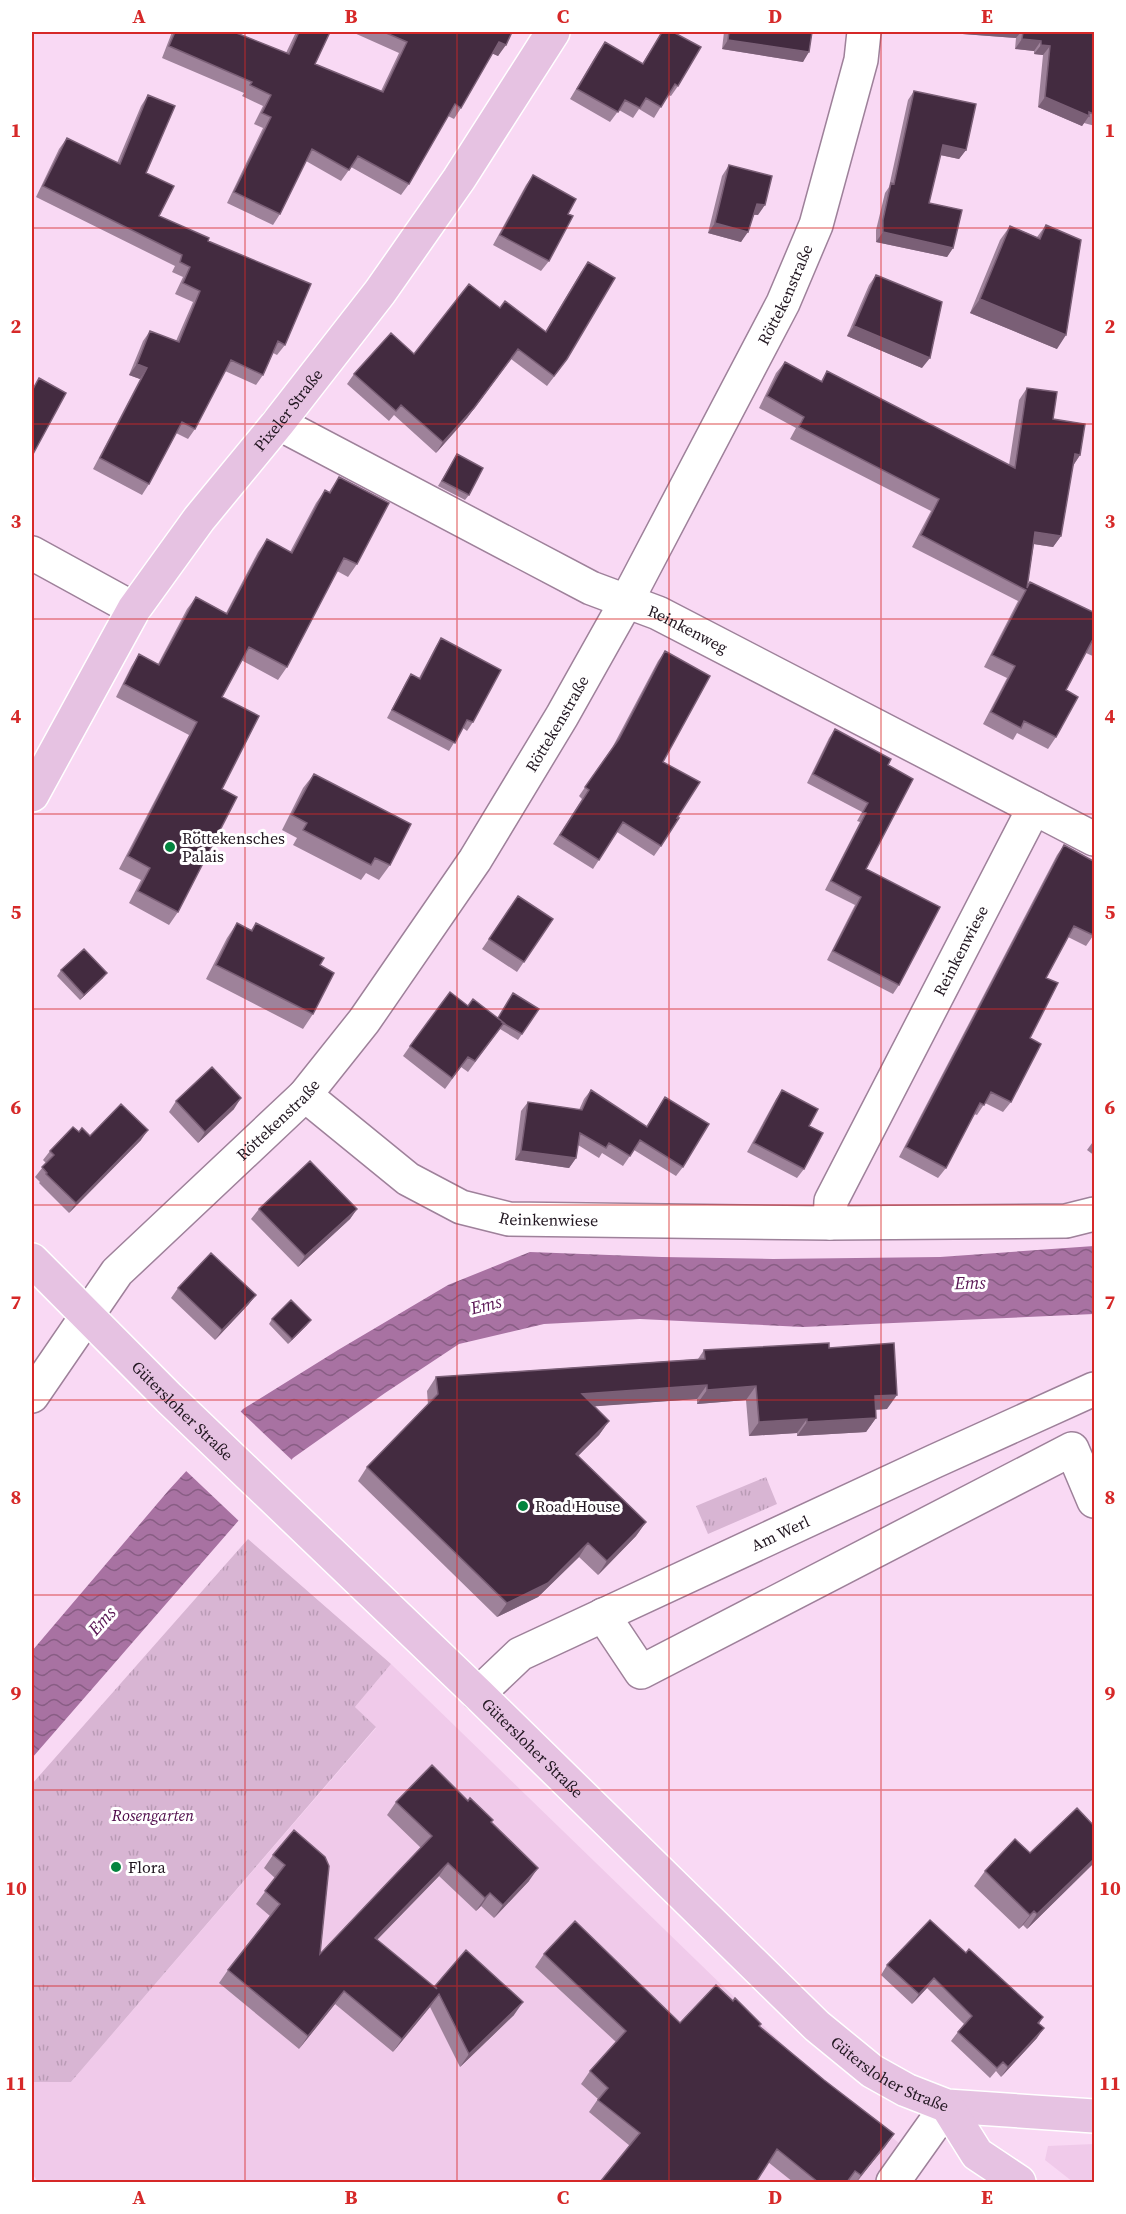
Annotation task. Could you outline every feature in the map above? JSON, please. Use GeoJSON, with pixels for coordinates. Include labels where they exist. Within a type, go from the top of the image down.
{"type":"FeatureCollection","features":[{"type":"Feature","properties":{"kind":"main road","name":"Pixeler Straße"},"geometry":{"type":"LineString","coordinates":[[32,795],[134,609],[199,519],[278,423],[380,292],[439,207],[553,32]]}},
{"type":"Feature","properties":{"kind":"main road","name":"Gütersloher Straße"},"geometry":{"type":"LineString","coordinates":[[32,1260],[191,1420],[478,1694],[817,2026],[872,2071],[906,2090],[946,2106],[1095,2116]]}},
{"type":"Feature","properties":{"kind":"main road"},"geometry":{"type":"LineString","coordinates":[[946,2106],[977,2154],[1018,2182]]}},
{"type":"Feature","properties":{"kind":"street","name":"Röttekenstraße"},"geometry":{"type":"LineString","coordinates":[[32,1396],[117,1272],[305,1095],[364,1021],[475,860],[562,716],[626,602],[783,303],[812,235],[861,60],[864,32]]}},
{"type":"Feature","properties":{"kind":"street","name":"Reinkenweg"},"geometry":{"type":"LineString","coordinates":[[278,423],[591,588],[658,613],[1095,839]]}},
{"type":"Feature","properties":{"kind":"street"},"geometry":{"type":"LineString","coordinates":[[32,553],[134,609]]}},
{"type":"Feature","properties":{"kind":"street","name":"Reinkenwiese"},"geometry":{"type":"LineString","coordinates":[[830,1223],[831,1201],[1034,808]]}},
{"type":"Feature","properties":{"kind":"street","name":"Reinkenwiese"},"geometry":{"type":"LineString","coordinates":[[305,1095],[408,1179],[461,1207],[509,1219],[830,1223],[1066,1221],[1095,1214]]}},
{"type":"Feature","properties":{"kind":"street","name":"Am Werl"},"geometry":{"type":"LineString","coordinates":[[478,1694],[520,1654],[1095,1389]]}},
{"type":"Feature","properties":{"kind":"street"},"geometry":{"type":"LineString","coordinates":[[603,1615],[641,1672],[1072,1449],[1095,1501]]}},
{"type":"Feature","properties":{"kind":"street"},"geometry":{"type":"LineString","coordinates":[[935,1461],[959,1507]]}},
{"type":"Feature","properties":{"kind":"street"},"geometry":{"type":"LineString","coordinates":[[893,2182],[946,2106]]}},
{"type":"Feature","properties":{"kind":"shaded area"},"geometry":{"type":"Polygon","coordinates":[[[391,1664],[802,2063],[905,2148],[881,2182],[38,2182],[32,2173],[32,2082],[71,2082],[376,1728],[355,1707],[391,1664]]]}},
{"type":"Feature","properties":{"kind":"shaded area"},"geometry":{"type":"Polygon","coordinates":[[[1094,2144],[1094,2182],[1073,2182],[1045,2160],[1048,2146],[1094,2144]]]}},
{"type":"Feature","properties":{"kind":"green space"},"geometry":{"type":"Polygon","coordinates":[[[766,1477],[777,1504],[708,1534],[696,1506],[766,1477]]]}},
{"type":"Feature","properties":{"kind":"green space","name":"Rosengarten"},"geometry":{"type":"Polygon","coordinates":[[[248,1539],[391,1664],[355,1707],[376,1727],[71,2082],[32,2082],[32,1784],[248,1539]]]}},
{"type":"Feature","properties":{"kind":"water","name":"Ems"},"geometry":{"type":"Polygon","coordinates":[[[1094,1246],[1094,1314],[803,1327],[640,1319],[544,1324],[459,1344],[293,1458],[32,1758],[32,1651],[168,1491],[243,1409],[448,1285],[530,1252],[773,1259],[940,1257],[1094,1246]]]}},
{"type":"Feature","properties":{"kind":"pier"},"geometry":{"type":"Polygon","coordinates":[[[239,1410],[294,1462],[241,1523],[184,1469],[239,1410]]]}},
{"type":"Feature","properties":{"kind":"building"},"geometry":{"type":"Polygon","coordinates":[[[175,32],[234,32],[289,54],[299,32],[330,32],[315,64],[383,92],[407,42],[384,32],[512,32],[506,45],[499,42],[461,108],[455,104],[409,184],[358,156],[349,170],[312,149],[280,214],[234,192],[271,117],[262,113],[271,95],[250,85],[252,82],[169,46],[175,32]]]}},
{"type":"Feature","properties":{"kind":"building"},"geometry":{"type":"Polygon","coordinates":[[[662,32],[673,32],[701,47],[678,86],[675,84],[661,107],[646,98],[640,108],[625,100],[618,112],[577,89],[605,42],[643,64],[662,32]]]}},
{"type":"Feature","properties":{"kind":"building"},"geometry":{"type":"Polygon","coordinates":[[[729,32],[812,32],[809,52],[728,40],[729,32]]]}},
{"type":"Feature","properties":{"kind":"building"},"geometry":{"type":"Polygon","coordinates":[[[1023,32],[1095,32],[1095,115],[1089,112],[1089,116],[1045,97],[1050,46],[1041,45],[1041,41],[1022,39],[1023,32]]]}},
{"type":"Feature","properties":{"kind":"building"},"geometry":{"type":"Polygon","coordinates":[[[914,91],[976,104],[966,150],[943,145],[929,203],[962,210],[953,248],[883,232],[883,220],[891,183],[894,184],[914,91]]]}},
{"type":"Feature","properties":{"kind":"building"},"geometry":{"type":"Polygon","coordinates":[[[148,95],[175,106],[146,173],[174,186],[159,216],[209,238],[208,241],[311,284],[285,345],[278,341],[263,375],[231,360],[195,429],[182,422],[149,484],[100,458],[147,368],[137,364],[150,331],[179,342],[200,291],[183,283],[190,267],[180,262],[182,255],[43,186],[67,138],[120,164],[148,95]]]}},
{"type":"Feature","properties":{"kind":"building"},"geometry":{"type":"Polygon","coordinates":[[[729,165],[772,176],[765,205],[757,204],[748,232],[715,223],[729,165]]]}},
{"type":"Feature","properties":{"kind":"building"},"geometry":{"type":"Polygon","coordinates":[[[533,175],[576,199],[568,214],[573,216],[549,261],[500,235],[533,175]]]}},
{"type":"Feature","properties":{"kind":"building"},"geometry":{"type":"Polygon","coordinates":[[[1046,225],[1081,240],[1066,335],[980,299],[1010,226],[1040,239],[1046,225]]]}},
{"type":"Feature","properties":{"kind":"building"},"geometry":{"type":"Polygon","coordinates":[[[588,262],[615,278],[567,359],[554,376],[518,349],[474,408],[443,442],[401,405],[396,411],[354,374],[391,333],[414,354],[469,284],[500,308],[505,301],[546,332],[588,262]]]}},
{"type":"Feature","properties":{"kind":"building"},"geometry":{"type":"Polygon","coordinates":[[[876,275],[942,302],[930,358],[854,326],[876,275]]]}},
{"type":"Feature","properties":{"kind":"building"},"geometry":{"type":"Polygon","coordinates":[[[785,362],[822,382],[827,371],[1015,468],[1027,388],[1057,392],[1053,419],[1085,424],[1080,455],[1075,454],[1061,536],[1035,532],[1027,588],[1030,582],[1095,613],[1095,642],[1092,641],[1066,690],[1078,697],[1056,737],[1024,721],[1021,728],[991,712],[1015,666],[992,655],[1026,590],[921,535],[939,499],[799,427],[804,417],[767,396],[785,362]]]}},
{"type":"Feature","properties":{"kind":"building"},"geometry":{"type":"Polygon","coordinates":[[[39,378],[66,393],[32,456],[32,391],[39,378]]]}},
{"type":"Feature","properties":{"kind":"building"},"geometry":{"type":"Polygon","coordinates":[[[457,454],[483,468],[469,495],[442,481],[457,454]]]}},
{"type":"Feature","properties":{"kind":"building"},"geometry":{"type":"Polygon","coordinates":[[[339,477],[389,503],[357,564],[344,558],[287,667],[249,647],[222,697],[259,716],[222,789],[237,797],[178,912],[138,891],[150,868],[128,856],[197,722],[124,684],[139,654],[159,665],[196,597],[227,614],[267,539],[292,553],[325,490],[330,493],[339,477]]]}},
{"type":"Feature","properties":{"kind":"building"},"geometry":{"type":"Polygon","coordinates":[[[441,638],[501,670],[473,722],[467,720],[455,743],[392,710],[411,674],[420,679],[441,638]]]}},
{"type":"Feature","properties":{"kind":"building"},"geometry":{"type":"Polygon","coordinates":[[[665,651],[710,676],[663,762],[700,782],[661,846],[623,822],[599,860],[560,835],[589,790],[585,787],[619,739],[665,651]]]}},
{"type":"Feature","properties":{"kind":"building"},"geometry":{"type":"Polygon","coordinates":[[[835,729],[891,759],[888,765],[913,779],[866,869],[940,907],[899,985],[833,951],[861,897],[831,881],[866,813],[863,812],[868,803],[813,774],[835,729]]]}},
{"type":"Feature","properties":{"kind":"building"},"geometry":{"type":"Polygon","coordinates":[[[314,774],[411,824],[390,865],[375,858],[371,865],[303,830],[307,823],[292,815],[314,774]]]}},
{"type":"Feature","properties":{"kind":"building"},"geometry":{"type":"Polygon","coordinates":[[[1064,845],[1095,862],[1095,933],[1093,935],[1074,926],[1046,978],[1058,983],[1030,1038],[1041,1044],[1011,1102],[991,1092],[984,1105],[980,1103],[946,1168],[906,1147],[1064,845]]]}},
{"type":"Feature","properties":{"kind":"building"},"geometry":{"type":"Polygon","coordinates":[[[518,896],[553,919],[524,962],[489,939],[518,896]]]}},
{"type":"Feature","properties":{"kind":"building"},"geometry":{"type":"Polygon","coordinates":[[[237,923],[252,931],[256,923],[324,958],[320,965],[334,973],[313,1014],[216,965],[237,923]]]}},
{"type":"Feature","properties":{"kind":"building"},"geometry":{"type":"Polygon","coordinates":[[[84,949],[107,973],[84,995],[61,970],[84,949]]]}},
{"type":"Feature","properties":{"kind":"building"},"geometry":{"type":"Polygon","coordinates":[[[450,992],[468,1006],[473,999],[504,1023],[475,1061],[468,1057],[452,1078],[410,1046],[450,992]]]}},
{"type":"Feature","properties":{"kind":"building"},"geometry":{"type":"Polygon","coordinates":[[[513,993],[539,1009],[522,1034],[498,1018],[513,993]]]}},
{"type":"Feature","properties":{"kind":"building"},"geometry":{"type":"Polygon","coordinates":[[[212,1067],[241,1098],[205,1132],[176,1101],[212,1067]]]}},
{"type":"Feature","properties":{"kind":"building"},"geometry":{"type":"Polygon","coordinates":[[[591,1090],[647,1127],[665,1097],[709,1124],[683,1167],[640,1140],[630,1156],[609,1143],[606,1148],[580,1133],[576,1158],[521,1151],[528,1102],[582,1110],[591,1090]]]}},
{"type":"Feature","properties":{"kind":"building"},"geometry":{"type":"Polygon","coordinates":[[[782,1090],[818,1109],[809,1126],[823,1133],[804,1169],[754,1143],[782,1090]]]}},
{"type":"Feature","properties":{"kind":"building"},"geometry":{"type":"Polygon","coordinates":[[[121,1104],[148,1130],[76,1203],[46,1174],[42,1167],[54,1155],[50,1151],[73,1127],[79,1132],[82,1128],[90,1136],[121,1104]]]}},
{"type":"Feature","properties":{"kind":"building"},"geometry":{"type":"Polygon","coordinates":[[[310,1161],[357,1209],[305,1256],[259,1209],[310,1161]]]}},
{"type":"Feature","properties":{"kind":"building"},"geometry":{"type":"Polygon","coordinates":[[[211,1253],[256,1295],[222,1330],[178,1288],[211,1253]]]}},
{"type":"Feature","properties":{"kind":"building"},"geometry":{"type":"Polygon","coordinates":[[[291,1300],[311,1320],[292,1339],[272,1319],[291,1300]]]}},
{"type":"Feature","properties":{"kind":"building"},"geometry":{"type":"Polygon","coordinates":[[[829,1343],[829,1348],[894,1343],[897,1395],[875,1396],[876,1418],[759,1422],[756,1386],[707,1390],[707,1385],[582,1394],[609,1421],[576,1454],[646,1522],[607,1561],[588,1543],[548,1583],[507,1603],[367,1467],[438,1394],[436,1377],[705,1359],[704,1350],[829,1343]]]}},
{"type":"Feature","properties":{"kind":"building"},"geometry":{"type":"Polygon","coordinates":[[[432,1765],[468,1801],[470,1798],[493,1820],[491,1822],[538,1868],[503,1905],[490,1893],[485,1898],[448,1863],[375,1938],[437,1989],[435,1986],[466,1950],[523,2002],[469,2054],[439,1994],[402,2039],[344,1991],[308,2036],[228,1970],[280,1904],[265,1891],[285,1865],[273,1855],[294,1830],[325,1857],[329,1866],[320,1954],[432,1836],[396,1802],[432,1765]]]}},
{"type":"Feature","properties":{"kind":"building"},"geometry":{"type":"Polygon","coordinates":[[[1077,1808],[1095,1827],[1095,1858],[1037,1914],[1034,1911],[1030,1915],[985,1871],[1015,1839],[1030,1853],[1077,1808]]]}},
{"type":"Feature","properties":{"kind":"building"},"geometry":{"type":"Polygon","coordinates":[[[930,1920],[966,1953],[969,1949],[1043,2017],[1038,2023],[1044,2028],[1008,2067],[1003,2062],[997,2068],[958,2032],[972,2016],[934,1978],[919,1994],[887,1965],[930,1920]]]}},
{"type":"Feature","properties":{"kind":"building"},"geometry":{"type":"Polygon","coordinates":[[[575,1921],[680,2023],[716,1985],[733,2001],[735,1998],[761,2024],[759,2026],[894,2134],[861,2175],[855,2171],[847,2182],[818,2182],[777,2149],[756,2182],[600,2182],[640,2133],[598,2100],[608,2088],[590,2071],[626,2031],[544,1954],[575,1921]]]}},
{"type":"Feature","properties":{"kind":"place","name":"Röttekensches Palais"},"geometry":{"type":"Point","coordinates":[170,847]}},
{"type":"Feature","properties":{"kind":"place","name":"Road House"},"geometry":{"type":"Point","coordinates":[523,1506]}},
{"type":"Feature","properties":{"kind":"place","name":"Flora"},"geometry":{"type":"Point","coordinates":[116,1867]}}]}
